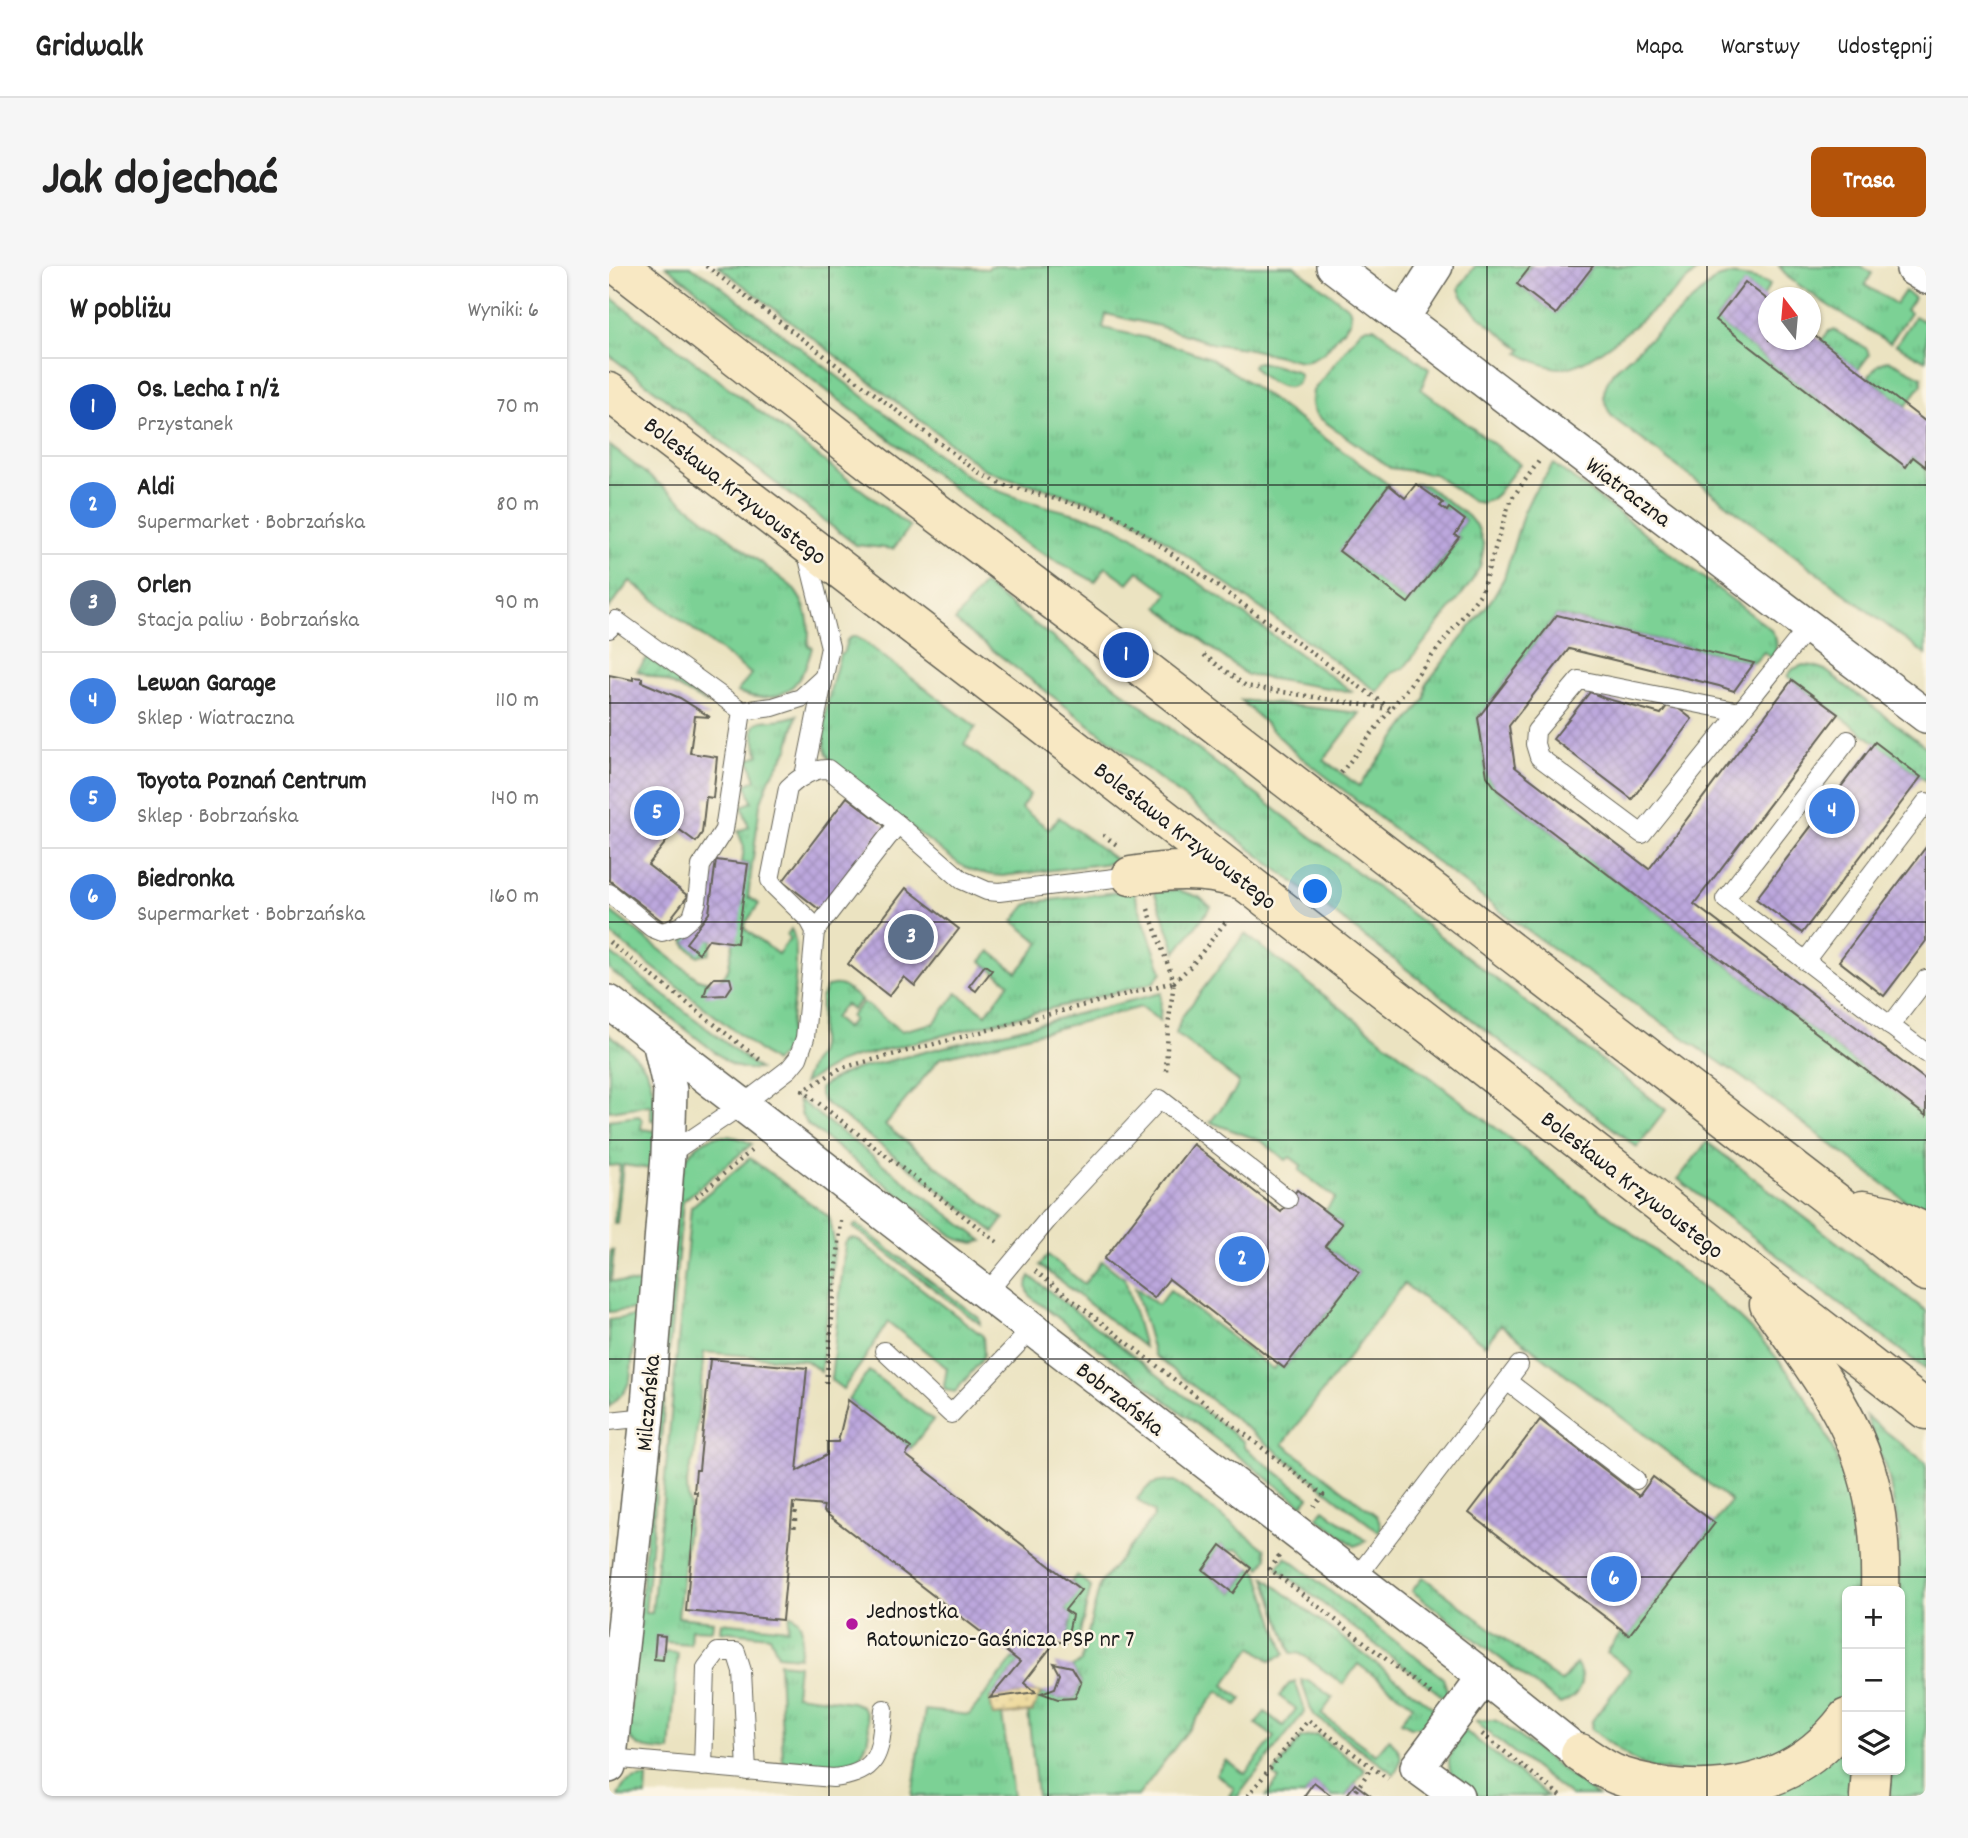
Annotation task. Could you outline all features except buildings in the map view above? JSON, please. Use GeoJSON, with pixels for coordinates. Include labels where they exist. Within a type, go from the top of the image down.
{"type":"FeatureCollection","features":[{"type":"Feature","properties":{"kind":"main road"},"geometry":{"type":"LineString","coordinates":[[619,266],[1926,1272]]}},
{"type":"Feature","properties":{"kind":"main road","name":"Bolesława Krzywoustego"},"geometry":{"type":"LineString","coordinates":[[609,392],[1249,884],[1926,1410]]}},
{"type":"Feature","properties":{"kind":"main road"},"geometry":{"type":"LineString","coordinates":[[1133,875],[1199,871],[1249,884]]}},
{"type":"Feature","properties":{"kind":"main road"},"geometry":{"type":"LineString","coordinates":[[1840,1205],[1888,1215],[1926,1233]]}},
{"type":"Feature","properties":{"kind":"main road"},"geometry":{"type":"LineString","coordinates":[[1723,1254],[1758,1291],[1783,1324],[1830,1393],[1853,1437],[1866,1470],[1874,1504],[1880,1586]]}},
{"type":"Feature","properties":{"kind":"main road"},"geometry":{"type":"LineString","coordinates":[[1580,1753],[1606,1770],[1639,1782],[1698,1791],[1727,1790],[1763,1781],[1795,1766],[1828,1741],[1842,1724]]}},
{"type":"Feature","properties":{"kind":"main road"},"geometry":{"type":"LineString","coordinates":[[1869,1796],[1871,1775]]}},
{"type":"Feature","properties":{"kind":"street","name":"Wiatraczna"},"geometry":{"type":"LineString","coordinates":[[1333,266],[1926,716]]}},
{"type":"Feature","properties":{"kind":"street"},"geometry":{"type":"LineString","coordinates":[[1402,319],[1436,266]]}},
{"type":"Feature","properties":{"kind":"street","name":"Bobrzańska"},"geometry":{"type":"LineString","coordinates":[[609,1002],[1484,1677],[1632,1796]]}},
{"type":"Feature","properties":{"kind":"street","name":"Milczańska"},"geometry":{"type":"LineString","coordinates":[[609,1766],[647,1417],[668,1155],[670,1090],[659,1041]]}},
{"type":"Feature","properties":{"kind":"street"},"geometry":{"type":"LineString","coordinates":[[1457,1796],[1417,1767],[1484,1677]]}},
{"type":"Feature","properties":{"kind":"lane"},"geometry":{"type":"LineString","coordinates":[[802,541],[809,557],[829,643],[804,776]]}},
{"type":"Feature","properties":{"kind":"lane"},"geometry":{"type":"LineString","coordinates":[[609,629],[616,620],[743,711],[773,707],[801,698],[824,677]]}},
{"type":"Feature","properties":{"kind":"lane"},"geometry":{"type":"LineString","coordinates":[[1740,712],[1579,680],[1536,731],[1535,744],[1539,757],[1643,834],[1808,628]]}},
{"type":"Feature","properties":{"kind":"lane"},"geometry":{"type":"LineString","coordinates":[[609,893],[652,928],[662,932],[681,926],[692,917],[697,901],[701,866],[725,830],[743,711]]}},
{"type":"Feature","properties":{"kind":"lane"},"geometry":{"type":"LineString","coordinates":[[1848,740],[1725,899],[1926,1053]]}},
{"type":"Feature","properties":{"kind":"lane"},"geometry":{"type":"LineString","coordinates":[[668,1155],[742,1105],[789,1069],[798,1058],[805,1038],[814,931],[809,920],[770,880],[788,788],[804,776],[828,769],[898,824],[962,880],[987,891],[999,892],[1133,875]]}},
{"type":"Feature","properties":{"kind":"lane"},"geometry":{"type":"LineString","coordinates":[[1805,961],[1926,802]]}},
{"type":"Feature","properties":{"kind":"lane"},"geometry":{"type":"LineString","coordinates":[[814,931],[898,824]]}},
{"type":"Feature","properties":{"kind":"lane"},"geometry":{"type":"LineString","coordinates":[[1890,1026],[1926,979]]}},
{"type":"Feature","properties":{"kind":"lane"},"geometry":{"type":"LineString","coordinates":[[986,1294],[1055,1211],[1160,1099],[1288,1199]]}},
{"type":"Feature","properties":{"kind":"lane"},"geometry":{"type":"LineString","coordinates":[[884,1351],[951,1414],[1032,1329]]}},
{"type":"Feature","properties":{"kind":"lane"},"geometry":{"type":"LineString","coordinates":[[1356,1578],[1519,1365]]}},
{"type":"Feature","properties":{"kind":"lane"},"geometry":{"type":"LineString","coordinates":[[1507,1381],[1636,1480]]}},
{"type":"Feature","properties":{"kind":"lane"},"geometry":{"type":"LineString","coordinates":[[609,1421],[647,1417]]}},
{"type":"Feature","properties":{"kind":"lane"},"geometry":{"type":"LineString","coordinates":[[703,1767],[706,1668],[718,1651],[736,1652],[742,1671],[747,1771]]}},
{"type":"Feature","properties":{"kind":"lane"},"geometry":{"type":"LineString","coordinates":[[610,1758],[833,1778],[852,1776],[868,1768],[876,1757],[881,1741],[884,1709]]}},
{"type":"Feature","properties":{"kind":"path"},"geometry":{"type":"LineString","coordinates":[[706,266],[979,473],[1002,484],[1125,521],[1391,709]]}},
{"type":"Feature","properties":{"kind":"path"},"geometry":{"type":"LineString","coordinates":[[1341,773],[1481,593],[1510,501],[1531,473]]}},
{"type":"Feature","properties":{"kind":"path"},"geometry":{"type":"LineString","coordinates":[[1204,655],[1246,686],[1391,709]]}},
{"type":"Feature","properties":{"kind":"path"},"geometry":{"type":"LineString","coordinates":[[1103,835],[1118,846],[1128,859],[1174,982],[1166,1072]]}},
{"type":"Feature","properties":{"kind":"path"},"geometry":{"type":"LineString","coordinates":[[1174,982],[1192,965],[1227,920]]}},
{"type":"Feature","properties":{"kind":"path"},"geometry":{"type":"LineString","coordinates":[[609,942],[781,1075]]}},
{"type":"Feature","properties":{"kind":"path"},"geometry":{"type":"LineString","coordinates":[[687,1205],[751,1151],[761,1159]]}},
{"type":"Feature","properties":{"kind":"path"},"geometry":{"type":"LineString","coordinates":[[831,1213],[852,1229]]}},
{"type":"Feature","properties":{"kind":"path"},"geometry":{"type":"LineString","coordinates":[[826,1382],[841,1220]]}},
{"type":"Feature","properties":{"kind":"path"},"geometry":{"type":"LineString","coordinates":[[793,1508],[796,1508],[794,1532]]}},
{"type":"Feature","properties":{"kind":"path"},"geometry":{"type":"LineString","coordinates":[[1295,1532],[1270,1569],[1561,1796]]}},
{"type":"Feature","properties":{"kind":"path"},"geometry":{"type":"LineString","coordinates":[[1248,1796],[1308,1720],[1392,1782]]}},
{"type":"Feature","properties":{"kind":"path"},"geometry":{"type":"LineString","coordinates":[[1352,1796],[1373,1767]]}},
{"type":"Feature","properties":{"kind":"green space"},"geometry":{"type":"Polygon","coordinates":[[[666,266],[690,266],[710,278],[961,472],[1012,496],[1103,521],[1133,536],[1353,692],[1247,675],[1158,607],[1168,593],[1138,571],[1128,583],[1106,567],[1095,582],[1025,544],[666,266]]]}},
{"type":"Feature","properties":{"kind":"green space"},"geometry":{"type":"Polygon","coordinates":[[[718,266],[938,266],[988,269],[990,266],[1294,266],[1349,308],[1351,314],[1350,321],[1324,353],[1309,360],[1301,361],[1214,344],[1159,326],[1106,314],[1103,328],[1156,340],[1210,358],[1242,378],[1389,485],[1340,551],[1408,603],[1460,538],[1455,535],[1465,520],[1450,509],[1447,511],[1440,506],[1442,503],[1416,484],[1425,485],[1468,516],[1478,528],[1484,546],[1480,567],[1470,584],[1404,668],[1392,673],[1378,692],[1141,523],[1108,507],[984,469],[718,266]]]}},
{"type":"Feature","properties":{"kind":"green space"},"geometry":{"type":"Polygon","coordinates":[[[1475,266],[1531,266],[1517,284],[1556,313],[1593,266],[1703,266],[1595,355],[1578,364],[1559,368],[1547,366],[1519,353],[1522,349],[1468,305],[1459,288],[1475,266]]]}},
{"type":"Feature","properties":{"kind":"green space"},"geometry":{"type":"Polygon","coordinates":[[[1779,266],[1860,266],[1872,273],[1865,285],[1896,304],[1905,291],[1914,298],[1906,310],[1910,313],[1890,343],[1821,300],[1821,287],[1802,287],[1779,266]]]}},
{"type":"Feature","properties":{"kind":"green space"},"geometry":{"type":"Polygon","coordinates":[[[1728,275],[1770,284],[1768,287],[1758,287],[1758,293],[1745,283],[1716,320],[1906,466],[1913,457],[1926,467],[1926,655],[1612,417],[1608,410],[1604,394],[1613,372],[1717,278],[1728,275]]]}},
{"type":"Feature","properties":{"kind":"green space"},"geometry":{"type":"Polygon","coordinates":[[[609,296],[910,527],[893,549],[856,545],[609,355],[609,296]]]}},
{"type":"Feature","properties":{"kind":"green space"},"geometry":{"type":"Polygon","coordinates":[[[1915,316],[1926,323],[1926,361],[1896,345],[1915,316]]]}},
{"type":"Feature","properties":{"kind":"green space"},"geometry":{"type":"Polygon","coordinates":[[[1374,327],[1429,369],[1421,389],[1520,464],[1490,500],[1481,503],[1472,501],[1434,474],[1390,468],[1317,416],[1312,404],[1313,391],[1361,330],[1374,327]]]}},
{"type":"Feature","properties":{"kind":"green space"},"geometry":{"type":"Polygon","coordinates":[[[1834,330],[1867,349],[1869,355],[1858,370],[1821,341],[1829,331],[1834,330]]]}},
{"type":"Feature","properties":{"kind":"green space"},"geometry":{"type":"Polygon","coordinates":[[[1888,360],[1922,377],[1922,384],[1906,406],[1868,377],[1878,365],[1888,360]]]}},
{"type":"Feature","properties":{"kind":"green space"},"geometry":{"type":"Polygon","coordinates":[[[1260,362],[1296,371],[1300,375],[1297,383],[1286,387],[1270,381],[1253,366],[1260,362]]]}},
{"type":"Feature","properties":{"kind":"green space"},"geometry":{"type":"Polygon","coordinates":[[[609,445],[791,586],[807,614],[808,646],[812,647],[802,674],[787,691],[777,696],[765,697],[737,692],[751,674],[630,581],[609,608],[609,445]]]}},
{"type":"Feature","properties":{"kind":"green space"},"geometry":{"type":"Polygon","coordinates":[[[1554,464],[1768,627],[1776,638],[1776,650],[1772,658],[1764,652],[1754,663],[1557,615],[1478,718],[1487,776],[1497,790],[1926,1116],[1926,1216],[1740,1076],[1509,918],[1298,755],[1241,700],[1360,713],[1324,760],[1359,786],[1425,699],[1426,684],[1492,599],[1504,578],[1523,514],[1533,493],[1554,464]]]}},
{"type":"Feature","properties":{"kind":"green space"},"geometry":{"type":"Polygon","coordinates":[[[983,584],[1666,1110],[1637,1147],[955,621],[983,584]]]}},
{"type":"Feature","properties":{"kind":"green space"},"geometry":{"type":"Polygon","coordinates":[[[852,637],[862,640],[976,727],[964,744],[1030,795],[1021,808],[1049,829],[1059,817],[1119,862],[1002,876],[975,871],[959,864],[844,776],[827,754],[824,731],[827,704],[840,654],[843,654],[847,640],[852,637]]]}},
{"type":"Feature","properties":{"kind":"green space"},"geometry":{"type":"Polygon","coordinates":[[[648,657],[708,704],[668,682],[637,671],[648,657]]]}},
{"type":"Feature","properties":{"kind":"green space"},"geometry":{"type":"Polygon","coordinates":[[[1803,665],[1825,670],[1926,747],[1926,781],[1787,676],[1793,669],[1803,665]]]}},
{"type":"Feature","properties":{"kind":"green space"},"geometry":{"type":"Polygon","coordinates":[[[797,715],[788,749],[770,778],[760,804],[748,897],[759,904],[745,924],[745,929],[778,954],[790,938],[787,935],[791,929],[794,938],[796,968],[788,1046],[774,1062],[609,933],[609,910],[698,979],[715,981],[725,974],[728,970],[748,864],[742,863],[744,847],[738,831],[749,827],[742,806],[752,802],[746,784],[756,780],[749,759],[759,755],[753,730],[755,724],[760,722],[797,715]]]}},
{"type":"Feature","properties":{"kind":"green space"},"geometry":{"type":"Polygon","coordinates":[[[714,877],[709,939],[713,939],[709,954],[698,956],[686,946],[684,938],[706,909],[710,878],[714,877]]]}},
{"type":"Feature","properties":{"kind":"green space"},"geometry":{"type":"Polygon","coordinates":[[[1133,890],[1162,972],[1153,983],[852,1058],[838,1063],[803,1084],[820,1046],[821,998],[827,987],[841,986],[861,1000],[852,1010],[845,1004],[834,1018],[846,1028],[853,1020],[850,1017],[863,1002],[901,1031],[934,1023],[957,993],[986,1014],[1009,983],[981,961],[990,951],[1017,972],[1040,943],[1013,921],[1026,905],[1133,890]]]}},
{"type":"Feature","properties":{"kind":"green space"},"geometry":{"type":"Polygon","coordinates":[[[1177,890],[1199,897],[1211,907],[1176,952],[1154,891],[1177,890]]]}},
{"type":"Feature","properties":{"kind":"green space"},"geometry":{"type":"Polygon","coordinates":[[[1245,934],[1726,1306],[1766,1345],[1800,1389],[1828,1437],[1847,1490],[1856,1549],[1860,1549],[1861,1586],[1842,1586],[1842,1699],[1817,1733],[1743,1775],[1652,1769],[1631,1759],[1591,1729],[1592,1721],[1630,1670],[1607,1652],[1621,1633],[1627,1638],[1731,1501],[1501,1325],[1485,1345],[1404,1284],[1283,1444],[1377,1516],[1381,1526],[1379,1532],[1154,1355],[1135,1287],[1158,1305],[1170,1290],[1273,1369],[1278,1364],[1284,1368],[1359,1272],[1325,1246],[1342,1225],[1325,1211],[1335,1198],[1299,1170],[1302,1166],[1290,1157],[1286,1160],[1261,1141],[1210,1122],[1239,1082],[1176,1034],[1181,1018],[1245,934]]]}},
{"type":"Feature","properties":{"kind":"green space"},"geometry":{"type":"Polygon","coordinates":[[[609,952],[759,1069],[744,1069],[730,1064],[609,969],[609,952]]]}},
{"type":"Feature","properties":{"kind":"green space"},"geometry":{"type":"Polygon","coordinates":[[[1161,993],[1160,1021],[1141,1007],[940,1058],[885,1125],[1004,1219],[994,1232],[823,1101],[820,1095],[820,1089],[828,1082],[856,1069],[1161,993]]]}},
{"type":"Feature","properties":{"kind":"green space"},"geometry":{"type":"Polygon","coordinates":[[[609,1034],[633,1054],[646,1070],[653,1090],[657,1121],[651,1120],[651,1105],[609,1111],[609,1034]]]}},
{"type":"Feature","properties":{"kind":"green space"},"geometry":{"type":"Polygon","coordinates":[[[798,1099],[983,1241],[974,1243],[957,1239],[808,1125],[802,1116],[798,1099]]]}},
{"type":"Feature","properties":{"kind":"green space"},"geometry":{"type":"Polygon","coordinates":[[[639,1116],[642,1120],[641,1129],[656,1131],[651,1169],[623,1165],[617,1223],[614,1223],[620,1165],[609,1166],[609,1120],[639,1116]]]}},
{"type":"Feature","properties":{"kind":"green space"},"geometry":{"type":"Polygon","coordinates":[[[715,1136],[734,1137],[752,1144],[683,1201],[645,1613],[652,1613],[691,1207],[750,1158],[829,1217],[835,1245],[821,1372],[807,1361],[704,1352],[694,1459],[687,1483],[690,1508],[678,1617],[713,1621],[712,1630],[691,1629],[690,1644],[665,1642],[665,1636],[656,1636],[663,1660],[664,1652],[678,1653],[670,1751],[657,1750],[640,1747],[628,1734],[681,1168],[694,1148],[715,1136]]]}},
{"type":"Feature","properties":{"kind":"green space"},"geometry":{"type":"Polygon","coordinates":[[[1707,1142],[1926,1311],[1926,1370],[1678,1179],[1707,1142]]]}},
{"type":"Feature","properties":{"kind":"green space"},"geometry":{"type":"Polygon","coordinates":[[[856,1224],[979,1318],[980,1324],[853,1227],[856,1224]]]}},
{"type":"Feature","properties":{"kind":"green space"},"geometry":{"type":"Polygon","coordinates":[[[852,1238],[857,1239],[983,1336],[984,1354],[981,1361],[955,1392],[945,1390],[947,1368],[888,1322],[843,1389],[831,1380],[845,1244],[852,1238]]]}},
{"type":"Feature","properties":{"kind":"green space"},"geometry":{"type":"Polygon","coordinates":[[[611,1250],[614,1251],[611,1281],[641,1284],[638,1309],[609,1312],[611,1250]]]}},
{"type":"Feature","properties":{"kind":"green space"},"geometry":{"type":"Polygon","coordinates":[[[1048,1255],[1084,1284],[1102,1261],[1125,1279],[1144,1347],[1040,1265],[1048,1255]]]}},
{"type":"Feature","properties":{"kind":"green space"},"geometry":{"type":"Polygon","coordinates":[[[1030,1276],[1244,1442],[1244,1447],[1309,1497],[1302,1505],[1031,1297],[1027,1286],[1030,1276]]]}},
{"type":"Feature","properties":{"kind":"green space"},"geometry":{"type":"Polygon","coordinates":[[[637,1316],[630,1380],[625,1391],[609,1407],[609,1320],[637,1316]]]}},
{"type":"Feature","properties":{"kind":"green space"},"geometry":{"type":"Polygon","coordinates":[[[869,1371],[933,1420],[911,1448],[848,1400],[869,1371]]]}},
{"type":"Feature","properties":{"kind":"green space"},"geometry":{"type":"Polygon","coordinates":[[[1866,1416],[1926,1463],[1926,1796],[1890,1796],[1891,1775],[1905,1775],[1905,1586],[1900,1586],[1897,1544],[1901,1543],[1889,1478],[1866,1416]]]}},
{"type":"Feature","properties":{"kind":"green space"},"geometry":{"type":"Polygon","coordinates":[[[1175,1481],[1265,1549],[1267,1558],[1261,1568],[1238,1549],[1228,1551],[1221,1545],[1203,1570],[1233,1593],[1251,1568],[1258,1572],[1285,1654],[1271,1661],[1252,1647],[1224,1685],[1242,1699],[1237,1705],[1218,1691],[1138,1796],[1037,1796],[1028,1712],[1032,1711],[1041,1693],[1058,1699],[1075,1698],[1081,1682],[1072,1667],[1081,1662],[1100,1584],[1154,1517],[1154,1512],[1137,1499],[1153,1484],[1175,1481]]]}},
{"type":"Feature","properties":{"kind":"green space"},"geometry":{"type":"Polygon","coordinates":[[[1324,1509],[1366,1541],[1355,1546],[1317,1517],[1324,1509]]]}},
{"type":"Feature","properties":{"kind":"green space"},"geometry":{"type":"Polygon","coordinates":[[[1286,1557],[1443,1678],[1448,1693],[1447,1700],[1277,1568],[1286,1557]]]}},
{"type":"Feature","properties":{"kind":"green space"},"geometry":{"type":"Polygon","coordinates":[[[1077,1575],[1091,1587],[1077,1645],[1066,1643],[1072,1616],[1065,1610],[1080,1590],[1071,1582],[1077,1575]]]}},
{"type":"Feature","properties":{"kind":"green space"},"geometry":{"type":"Polygon","coordinates":[[[1423,1577],[1561,1682],[1576,1664],[1581,1683],[1576,1693],[1560,1704],[1412,1591],[1423,1577]]]}},
{"type":"Feature","properties":{"kind":"green space"},"geometry":{"type":"Polygon","coordinates":[[[1265,1578],[1440,1713],[1427,1727],[1411,1727],[1401,1722],[1413,1705],[1358,1664],[1343,1684],[1304,1656],[1291,1653],[1265,1578]]]}},
{"type":"Feature","properties":{"kind":"green space"},"geometry":{"type":"Polygon","coordinates":[[[790,1614],[796,1617],[801,1627],[799,1657],[778,1655],[770,1636],[720,1631],[721,1622],[788,1629],[790,1614]]]}},
{"type":"Feature","properties":{"kind":"green space"},"geometry":{"type":"Polygon","coordinates":[[[1014,1658],[1020,1662],[990,1698],[993,1716],[1002,1715],[1013,1796],[912,1796],[925,1710],[969,1715],[1014,1658]]]}},
{"type":"Feature","properties":{"kind":"green space"},"geometry":{"type":"Polygon","coordinates":[[[779,1663],[798,1665],[795,1695],[852,1702],[862,1706],[868,1720],[869,1734],[865,1748],[857,1760],[838,1766],[783,1762],[779,1663]]]}},
{"type":"Feature","properties":{"kind":"green space"},"geometry":{"type":"Polygon","coordinates":[[[1301,1680],[1308,1680],[1333,1698],[1321,1714],[1376,1755],[1389,1739],[1393,1743],[1401,1756],[1394,1774],[1315,1716],[1301,1680]]]}},
{"type":"Feature","properties":{"kind":"green space"},"geometry":{"type":"Polygon","coordinates":[[[1295,1681],[1305,1711],[1238,1796],[1229,1796],[1234,1788],[1216,1774],[1226,1760],[1245,1774],[1274,1737],[1256,1724],[1265,1712],[1283,1726],[1296,1709],[1279,1696],[1295,1681]]]}},
{"type":"Feature","properties":{"kind":"green space"},"geometry":{"type":"Polygon","coordinates":[[[1494,1720],[1597,1796],[1571,1796],[1476,1721],[1494,1720]]]}},
{"type":"Feature","properties":{"kind":"green space"},"geometry":{"type":"Polygon","coordinates":[[[1464,1730],[1548,1796],[1476,1796],[1467,1792],[1453,1777],[1449,1763],[1452,1750],[1464,1730]]]}},
{"type":"Feature","properties":{"kind":"green space"},"geometry":{"type":"Polygon","coordinates":[[[1317,1735],[1365,1770],[1346,1796],[1332,1796],[1314,1783],[1304,1796],[1266,1796],[1279,1779],[1273,1775],[1301,1738],[1317,1735]]]}},
{"type":"Feature","properties":{"kind":"green space"},"geometry":{"type":"Polygon","coordinates":[[[1842,1741],[1842,1775],[1852,1775],[1850,1796],[1758,1796],[1842,1741]]]}},
{"type":"Feature","properties":{"kind":"green space"},"geometry":{"type":"Polygon","coordinates":[[[647,1778],[646,1796],[618,1796],[627,1783],[647,1778]]]}},
{"type":"Feature","properties":{"kind":"sand"},"geometry":{"type":"Polygon","coordinates":[[[1041,1693],[1032,1712],[993,1716],[990,1698],[1041,1693]]]}},
{"type":"Feature","properties":{"kind":"place","name":"Os. Lecha I n/ż"},"geometry":{"type":"Point","coordinates":[1126,655]}},
{"type":"Feature","properties":{"kind":"place","name":"Lewan Garage"},"geometry":{"type":"Point","coordinates":[1832,811]}},
{"type":"Feature","properties":{"kind":"place","name":"Toyota Poznań Centrum"},"geometry":{"type":"Point","coordinates":[657,813]}},
{"type":"Feature","properties":{"kind":"place","name":"Orlen"},"geometry":{"type":"Point","coordinates":[911,937]}},
{"type":"Feature","properties":{"kind":"place","name":"Aldi"},"geometry":{"type":"Point","coordinates":[1242,1259]}},
{"type":"Feature","properties":{"kind":"place","name":"Biedronka"},"geometry":{"type":"Point","coordinates":[1614,1579]}},
{"type":"Feature","properties":{"kind":"place","name":"Jednostka Ratowniczo-Gaśnicza PSP nr 7"},"geometry":{"type":"Point","coordinates":[852,1624]}}]}
